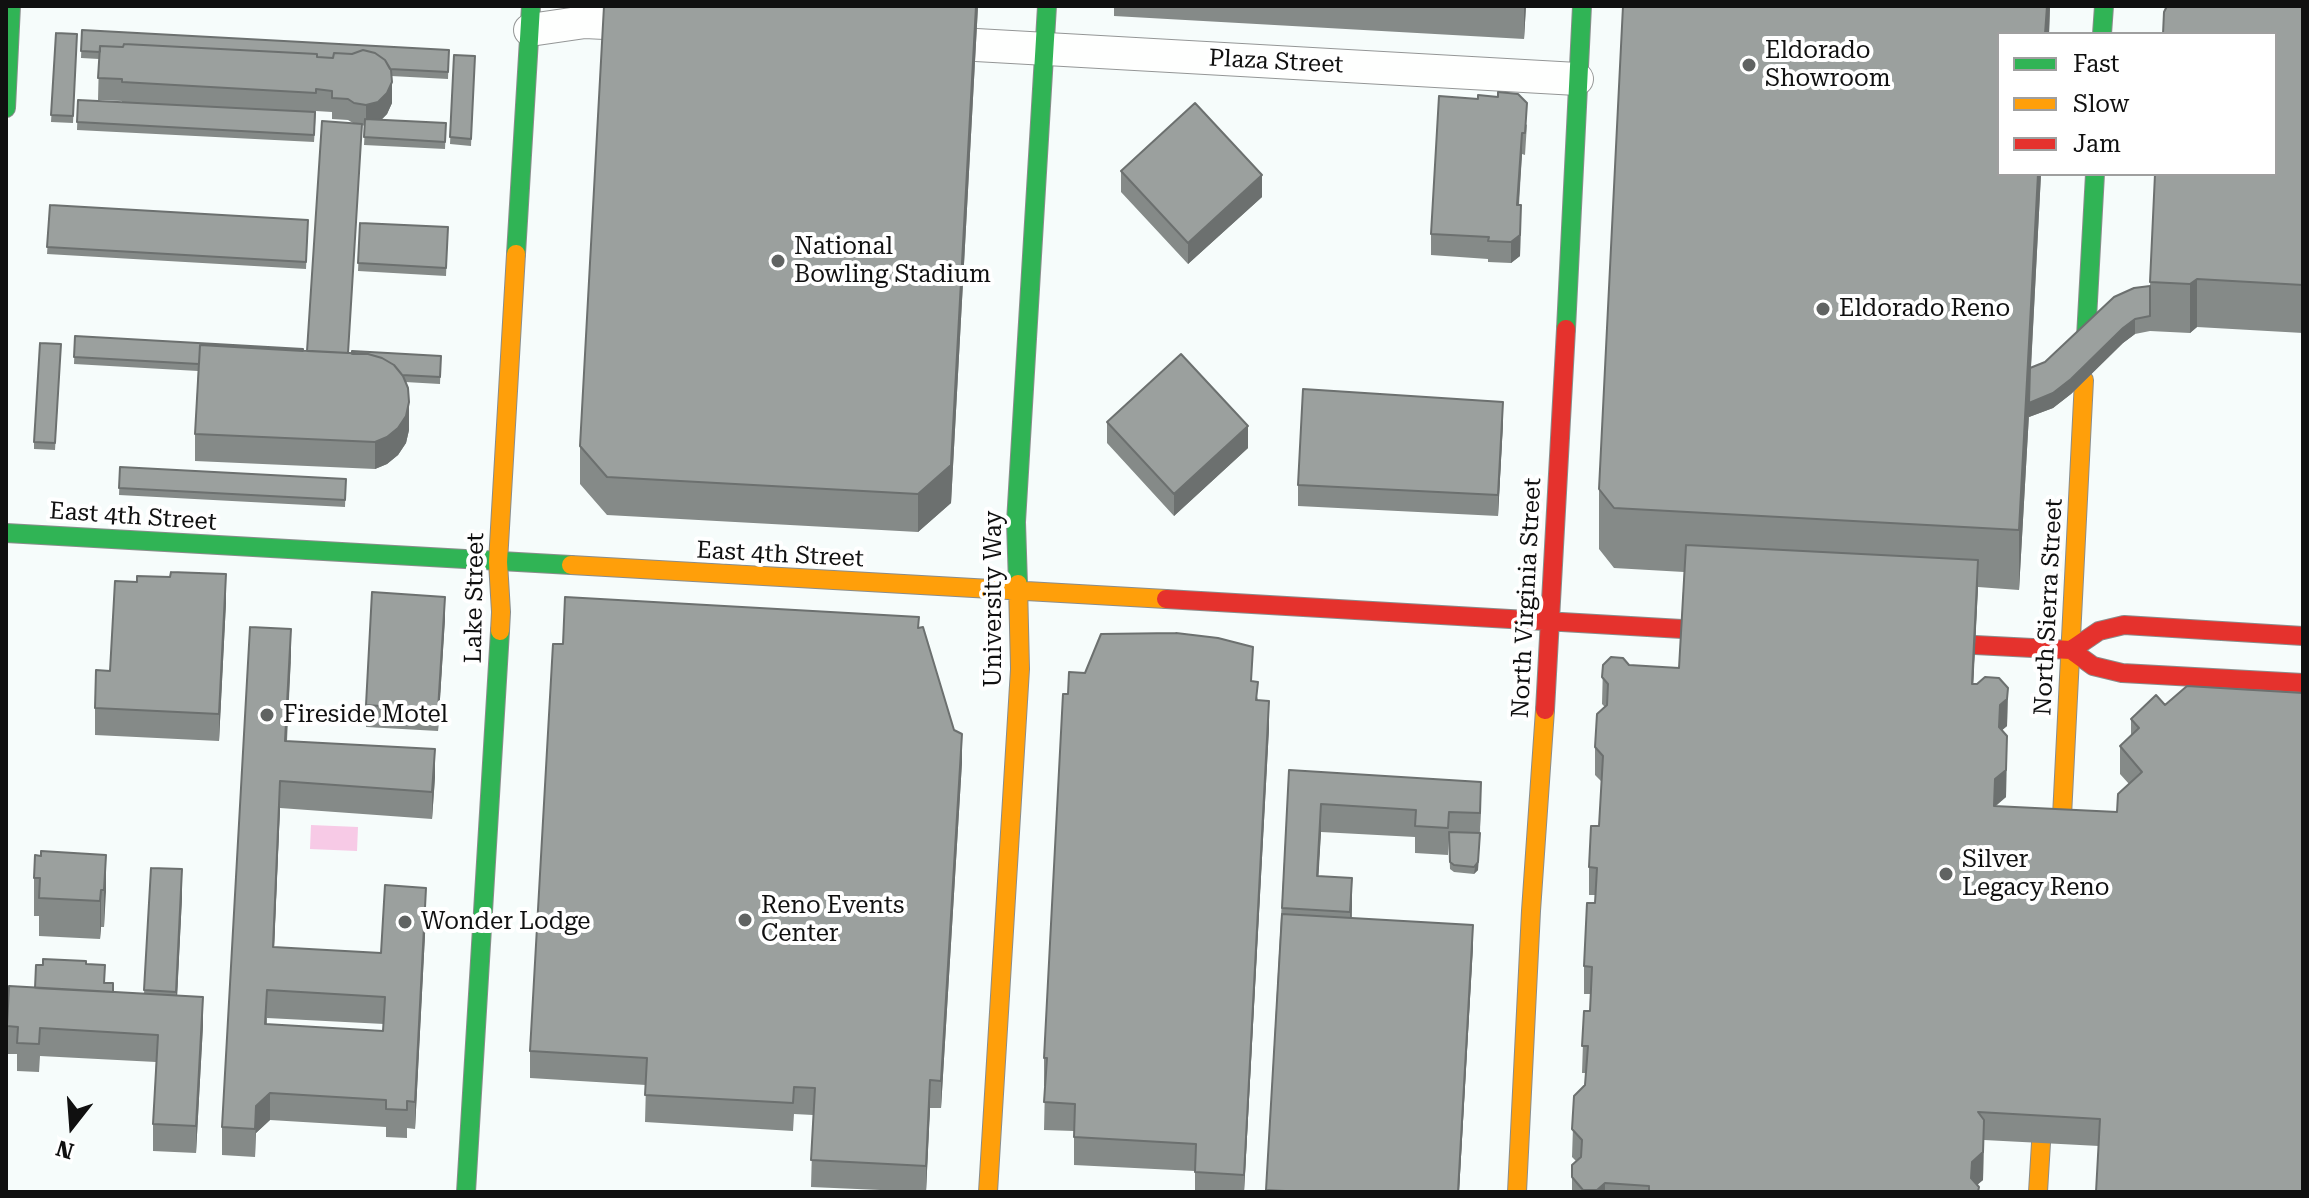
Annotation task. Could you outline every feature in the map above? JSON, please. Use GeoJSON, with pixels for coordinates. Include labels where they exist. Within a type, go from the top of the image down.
{"type":"FeatureCollection","features":[{"type":"Feature","properties":{"kind":"main road"},"geometry":{"type":"LineString","coordinates":[[6,108],[11,6]]}},
{"type":"Feature","properties":{"kind":"main road","name":"University Way"},"geometry":{"type":"LineString","coordinates":[[988,1192],[1020,669],[1016,522],[1047,6]]}},
{"type":"Feature","properties":{"kind":"main road","name":"North Virginia Street"},"geometry":{"type":"LineString","coordinates":[[1517,1192],[1531,911],[1551,621],[1582,6]]}},
{"type":"Feature","properties":{"kind":"main road"},"geometry":{"type":"LineString","coordinates":[[2102,32],[2104,6]]}},
{"type":"Feature","properties":{"kind":"main road","name":"Lake Street"},"geometry":{"type":"LineString","coordinates":[[466,1192],[501,612],[498,562],[531,18]]}},
{"type":"Feature","properties":{"kind":"main road"},"geometry":{"type":"LineString","coordinates":[[2086,337],[2095,176]]}},
{"type":"Feature","properties":{"kind":"main road","name":"North Sierra Street"},"geometry":{"type":"LineString","coordinates":[[2061,836],[2084,380]]}},
{"type":"Feature","properties":{"kind":"main road","name":"East 4th Street"},"geometry":{"type":"LineString","coordinates":[[6,533],[1682,629]]}},
{"type":"Feature","properties":{"kind":"main road"},"geometry":{"type":"LineString","coordinates":[[2071,650],[2099,631],[2124,625],[2303,636]]}},
{"type":"Feature","properties":{"kind":"main road"},"geometry":{"type":"LineString","coordinates":[[1975,645],[2071,650],[2093,666],[2122,673],[2303,683]]}},
{"type":"Feature","properties":{"kind":"main road"},"geometry":{"type":"LineString","coordinates":[[2038,1192],[2041,1143]]}},
{"type":"Feature","properties":{"kind":"street"},"geometry":{"type":"LineString","coordinates":[[531,18],[605,23]]}},
{"type":"Feature","properties":{"kind":"street","name":"Plaza Street"},"geometry":{"type":"LineString","coordinates":[[976,45],[1577,79]]}},
{"type":"Feature","properties":{"kind":"shaded area"},"geometry":{"type":"Polygon","coordinates":[[[311,825],[358,827],[357,851],[310,849],[311,825]]]}},
{"type":"Feature","properties":{"kind":"building","name":"National Bowling Stadium"},"geometry":{"type":"Polygon","coordinates":[[[604,6],[976,6],[951,465],[918,494],[607,477],[580,446],[604,6]]]}},
{"type":"Feature","properties":{"kind":"building","name":"Eldorado Reno"},"geometry":{"type":"Polygon","coordinates":[[[1623,6],[2047,6],[2045,32],[1997,32],[1997,176],[2038,176],[2019,530],[1614,508],[1599,489],[1623,6]]]}},
{"type":"Feature","properties":{"kind":"building"},"geometry":{"type":"Polygon","coordinates":[[[2167,6],[2303,6],[2303,285],[2197,279],[2190,284],[2150,282],[2155,176],[2277,176],[2277,32],[2163,32],[2167,6]]]}},
{"type":"Feature","properties":{"kind":"building"},"geometry":{"type":"Polygon","coordinates":[[[82,30],[449,50],[448,72],[390,69],[385,60],[363,50],[352,54],[334,53],[333,58],[317,57],[317,54],[124,44],[123,47],[100,46],[100,52],[81,51],[82,30]]]}},
{"type":"Feature","properties":{"kind":"building"},"geometry":{"type":"Polygon","coordinates":[[[56,33],[77,34],[73,116],[51,115],[56,33]]]}},
{"type":"Feature","properties":{"kind":"building"},"geometry":{"type":"Polygon","coordinates":[[[124,44],[317,54],[317,57],[333,58],[334,53],[352,54],[363,50],[385,60],[391,70],[392,82],[378,102],[366,105],[332,98],[332,91],[316,89],[316,93],[98,78],[100,46],[123,47],[124,44]]]}},
{"type":"Feature","properties":{"kind":"building"},"geometry":{"type":"Polygon","coordinates":[[[454,55],[475,56],[471,139],[450,137],[454,55]]]}},
{"type":"Feature","properties":{"kind":"building"},"geometry":{"type":"Polygon","coordinates":[[[1498,92],[1518,94],[1527,103],[1517,205],[1521,205],[1520,235],[1511,242],[1488,241],[1489,237],[1431,234],[1439,96],[1478,99],[1478,95],[1498,97],[1498,92]]]}},
{"type":"Feature","properties":{"kind":"building"},"geometry":{"type":"Polygon","coordinates":[[[78,100],[315,112],[314,135],[77,122],[78,100]]]}},
{"type":"Feature","properties":{"kind":"building"},"geometry":{"type":"Polygon","coordinates":[[[1195,103],[1262,175],[1188,243],[1121,171],[1195,103]]]}},
{"type":"Feature","properties":{"kind":"building"},"geometry":{"type":"Polygon","coordinates":[[[365,119],[446,123],[445,142],[364,137],[365,119]]]}},
{"type":"Feature","properties":{"kind":"building"},"geometry":{"type":"Polygon","coordinates":[[[322,121],[362,124],[348,353],[307,351],[322,121]]]}},
{"type":"Feature","properties":{"kind":"building"},"geometry":{"type":"Polygon","coordinates":[[[50,205],[308,220],[306,262],[47,247],[50,205]]]}},
{"type":"Feature","properties":{"kind":"building"},"geometry":{"type":"Polygon","coordinates":[[[360,223],[448,227],[446,268],[358,263],[360,223]]]}},
{"type":"Feature","properties":{"kind":"building"},"geometry":{"type":"Polygon","coordinates":[[[2150,286],[2150,316],[2135,319],[2071,379],[2053,393],[2029,403],[2030,368],[2045,362],[2114,297],[2134,288],[2150,286]]]}},
{"type":"Feature","properties":{"kind":"building"},"geometry":{"type":"Polygon","coordinates":[[[75,336],[303,351],[200,345],[199,364],[74,357],[75,336]]]}},
{"type":"Feature","properties":{"kind":"building"},"geometry":{"type":"Polygon","coordinates":[[[40,343],[61,344],[55,443],[34,442],[40,343]]]}},
{"type":"Feature","properties":{"kind":"building"},"geometry":{"type":"Polygon","coordinates":[[[200,345],[368,354],[382,358],[394,365],[408,388],[406,416],[398,428],[375,442],[195,434],[200,345]]]}},
{"type":"Feature","properties":{"kind":"building"},"geometry":{"type":"Polygon","coordinates":[[[352,351],[441,356],[440,377],[402,375],[394,365],[382,358],[352,354],[352,351]]]}},
{"type":"Feature","properties":{"kind":"building"},"geometry":{"type":"Polygon","coordinates":[[[1181,354],[1248,426],[1174,494],[1107,422],[1181,354]]]}},
{"type":"Feature","properties":{"kind":"building"},"geometry":{"type":"Polygon","coordinates":[[[1303,389],[1503,402],[1498,495],[1298,485],[1303,389]]]}},
{"type":"Feature","properties":{"kind":"building"},"geometry":{"type":"Polygon","coordinates":[[[120,467],[346,479],[345,500],[119,488],[120,467]]]}},
{"type":"Feature","properties":{"kind":"building","name":"Silver Legacy Reno"},"geometry":{"type":"Polygon","coordinates":[[[1686,545],[1978,560],[1972,684],[1985,677],[1999,678],[2008,688],[2007,699],[2000,705],[1999,727],[2007,736],[2006,770],[1995,779],[1994,806],[2117,812],[2118,794],[2142,772],[2120,746],[2139,728],[2131,719],[2156,695],[2165,705],[2187,686],[2303,693],[2303,1192],[2096,1192],[2100,1119],[1978,1112],[1984,1120],[1983,1152],[1972,1162],[1971,1178],[1979,1187],[1978,1192],[1649,1192],[1649,1186],[1605,1183],[1597,1190],[1583,1190],[1572,1177],[1572,1165],[1581,1157],[1582,1140],[1572,1129],[1574,1096],[1585,1085],[1588,1046],[1582,1046],[1584,1011],[1590,1011],[1592,967],[1584,966],[1587,903],[1595,903],[1597,868],[1589,867],[1591,826],[1599,826],[1603,756],[1595,747],[1597,714],[1607,705],[1608,684],[1602,677],[1603,665],[1611,657],[1623,658],[1629,665],[1679,668],[1686,545]]]}},
{"type":"Feature","properties":{"kind":"building"},"geometry":{"type":"Polygon","coordinates":[[[171,572],[226,574],[219,714],[95,708],[96,670],[110,671],[115,581],[137,582],[137,576],[170,577],[171,572]]]}},
{"type":"Feature","properties":{"kind":"building"},"geometry":{"type":"Polygon","coordinates":[[[372,592],[445,597],[438,710],[366,705],[372,592]]]}},
{"type":"Feature","properties":{"kind":"building","name":"Reno Events Center"},"geometry":{"type":"Polygon","coordinates":[[[565,597],[919,617],[918,628],[923,627],[954,730],[962,734],[941,1081],[930,1080],[926,1166],[811,1160],[815,1088],[794,1087],[793,1103],[645,1095],[647,1058],[530,1051],[553,644],[563,644],[565,597]]]}},
{"type":"Feature","properties":{"kind":"building"},"geometry":{"type":"Polygon","coordinates":[[[250,627],[291,629],[285,741],[435,749],[432,792],[280,781],[273,947],[381,953],[385,885],[426,888],[415,1102],[407,1101],[407,1110],[386,1109],[386,1100],[270,1093],[256,1106],[255,1129],[222,1127],[250,627]],[[267,990],[265,1024],[383,1031],[385,997],[267,990]]]}},
{"type":"Feature","properties":{"kind":"building"},"geometry":{"type":"Polygon","coordinates":[[[1176,633],[1218,638],[1253,647],[1251,681],[1258,682],[1256,700],[1269,701],[1244,1175],[1195,1172],[1196,1144],[1074,1137],[1075,1104],[1044,1102],[1063,694],[1068,694],[1069,672],[1085,673],[1101,634],[1176,633]]]}},
{"type":"Feature","properties":{"kind":"building"},"geometry":{"type":"Polygon","coordinates":[[[1289,770],[1481,782],[1480,813],[1449,812],[1448,828],[1415,826],[1416,810],[1321,804],[1317,876],[1352,878],[1350,912],[1282,908],[1289,770]]]}},
{"type":"Feature","properties":{"kind":"building"},"geometry":{"type":"Polygon","coordinates":[[[1449,832],[1480,833],[1478,862],[1474,867],[1450,862],[1449,832]]]}},
{"type":"Feature","properties":{"kind":"building"},"geometry":{"type":"Polygon","coordinates":[[[41,851],[106,855],[104,890],[101,890],[100,901],[39,898],[40,878],[34,878],[35,855],[41,856],[41,851]]]}},
{"type":"Feature","properties":{"kind":"building"},"geometry":{"type":"Polygon","coordinates":[[[151,868],[182,869],[176,992],[144,990],[151,868]]]}},
{"type":"Feature","properties":{"kind":"building"},"geometry":{"type":"Polygon","coordinates":[[[1282,914],[1473,925],[1458,1192],[1266,1190],[1282,914]]]}},
{"type":"Feature","properties":{"kind":"building"},"geometry":{"type":"Polygon","coordinates":[[[43,959],[105,965],[104,983],[113,983],[113,992],[35,988],[36,965],[43,965],[43,959]]]}},
{"type":"Feature","properties":{"kind":"building"},"geometry":{"type":"Polygon","coordinates":[[[9,986],[203,997],[196,1126],[153,1124],[158,1035],[40,1028],[39,1044],[17,1043],[18,1027],[7,1026],[9,986]]]}},
{"type":"Feature","properties":{"kind":"traffic: fast"},"geometry":{"type":"LineString","coordinates":[[6,108],[11,6]]}},
{"type":"Feature","properties":{"kind":"traffic: fast"},"geometry":{"type":"LineString","coordinates":[[516,254],[531,6]]}},
{"type":"Feature","properties":{"kind":"traffic: fast"},"geometry":{"type":"LineString","coordinates":[[1018,584],[1016,522],[1047,6]]}},
{"type":"Feature","properties":{"kind":"traffic: fast"},"geometry":{"type":"LineString","coordinates":[[1566,329],[1582,6]]}},
{"type":"Feature","properties":{"kind":"traffic: fast"},"geometry":{"type":"LineString","coordinates":[[2102,32],[2104,6]]}},
{"type":"Feature","properties":{"kind":"traffic: fast"},"geometry":{"type":"LineString","coordinates":[[2086,337],[2095,176]]}},
{"type":"Feature","properties":{"kind":"traffic: fast"},"geometry":{"type":"LineString","coordinates":[[6,533],[571,565]]}},
{"type":"Feature","properties":{"kind":"traffic: fast"},"geometry":{"type":"LineString","coordinates":[[466,1192],[500,631]]}},
{"type":"Feature","properties":{"kind":"traffic: slow"},"geometry":{"type":"LineString","coordinates":[[500,631],[498,562],[516,254]]}},
{"type":"Feature","properties":{"kind":"traffic: slow"},"geometry":{"type":"LineString","coordinates":[[2061,836],[2084,380]]}},
{"type":"Feature","properties":{"kind":"traffic: slow"},"geometry":{"type":"LineString","coordinates":[[571,565],[1166,599]]}},
{"type":"Feature","properties":{"kind":"traffic: slow"},"geometry":{"type":"LineString","coordinates":[[988,1192],[1020,669],[1018,584]]}},
{"type":"Feature","properties":{"kind":"traffic: slow"},"geometry":{"type":"LineString","coordinates":[[1517,1192],[1545,710]]}},
{"type":"Feature","properties":{"kind":"traffic: slow"},"geometry":{"type":"LineString","coordinates":[[2038,1192],[2041,1143]]}},
{"type":"Feature","properties":{"kind":"traffic: jam"},"geometry":{"type":"LineString","coordinates":[[1545,710],[1566,329]]}},
{"type":"Feature","properties":{"kind":"traffic: jam"},"geometry":{"type":"LineString","coordinates":[[1166,599],[1682,629]]}},
{"type":"Feature","properties":{"kind":"traffic: jam"},"geometry":{"type":"LineString","coordinates":[[2071,650],[2099,631],[2124,625],[2303,636]]}},
{"type":"Feature","properties":{"kind":"traffic: jam"},"geometry":{"type":"LineString","coordinates":[[1975,645],[2071,650],[2093,666],[2122,673],[2303,683]]}},
{"type":"Feature","properties":{"kind":"place","name":"Eldorado Showroom"},"geometry":{"type":"Point","coordinates":[1749,65]}},
{"type":"Feature","properties":{"kind":"place","name":"National Bowling Stadium"},"geometry":{"type":"Point","coordinates":[778,261]}},
{"type":"Feature","properties":{"kind":"place","name":"Eldorado Reno"},"geometry":{"type":"Point","coordinates":[1823,309]}},
{"type":"Feature","properties":{"kind":"place","name":"Fireside Motel"},"geometry":{"type":"Point","coordinates":[267,715]}},
{"type":"Feature","properties":{"kind":"place","name":"Silver Legacy Reno"},"geometry":{"type":"Point","coordinates":[1946,874]}},
{"type":"Feature","properties":{"kind":"place","name":"Reno Events Center"},"geometry":{"type":"Point","coordinates":[745,920]}},
{"type":"Feature","properties":{"kind":"place","name":"Wonder Lodge"},"geometry":{"type":"Point","coordinates":[405,922]}}]}
